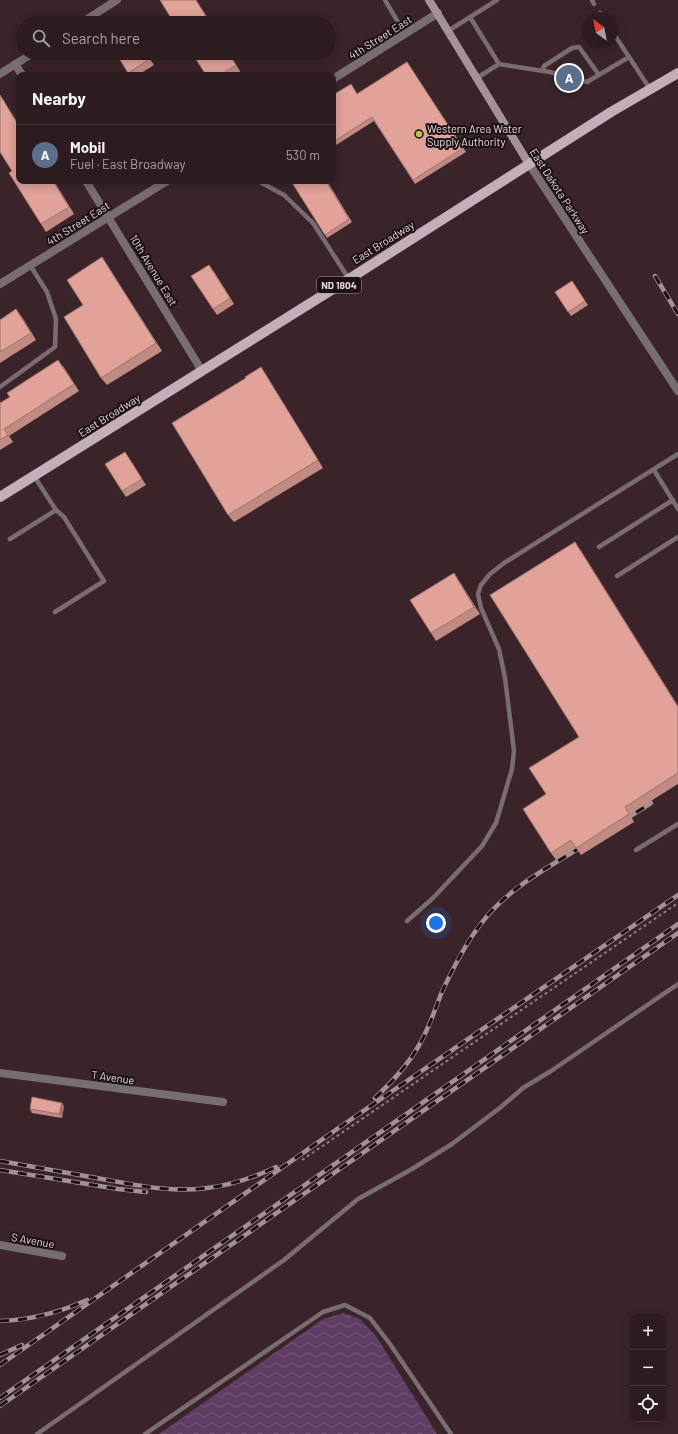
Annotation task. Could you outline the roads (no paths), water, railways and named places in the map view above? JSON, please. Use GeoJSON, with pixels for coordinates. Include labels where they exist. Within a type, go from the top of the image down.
{"type":"FeatureCollection","features":[{"type":"Feature","properties":{"kind":"main road","name":"East Dakota Parkway"},"geometry":{"type":"LineString","coordinates":[[429,0],[529,164]]}},
{"type":"Feature","properties":{"kind":"main road","name":"East Broadway"},"geometry":{"type":"LineString","coordinates":[[0,497],[611,112],[678,73]]}},
{"type":"Feature","properties":{"kind":"street"},"geometry":{"type":"LineString","coordinates":[[92,16],[118,0]]}},
{"type":"Feature","properties":{"kind":"street","name":"4th Street East"},"geometry":{"type":"LineString","coordinates":[[336,76],[438,14]]}},
{"type":"Feature","properties":{"kind":"street"},"geometry":{"type":"LineString","coordinates":[[0,74],[22,60]]}},
{"type":"Feature","properties":{"kind":"street"},"geometry":{"type":"LineString","coordinates":[[15,64],[20,72]]}},
{"type":"Feature","properties":{"kind":"street","name":"East Dakota Parkway"},"geometry":{"type":"LineString","coordinates":[[529,164],[678,391]]}},
{"type":"Feature","properties":{"kind":"street","name":"10th Avenue East"},"geometry":{"type":"LineString","coordinates":[[88,184],[202,371]]}},
{"type":"Feature","properties":{"kind":"street","name":"4th Street East"},"geometry":{"type":"LineString","coordinates":[[0,284],[162,184]]}},
{"type":"Feature","properties":{"kind":"street","name":"T Avenue"},"geometry":{"type":"LineString","coordinates":[[0,1073],[223,1102]]}},
{"type":"Feature","properties":{"kind":"street","name":"S Avenue"},"geometry":{"type":"LineString","coordinates":[[0,1245],[62,1256]]}},
{"type":"Feature","properties":{"kind":"lane"},"geometry":{"type":"LineString","coordinates":[[385,0],[405,34]]}},
{"type":"Feature","properties":{"kind":"lane"},"geometry":{"type":"LineString","coordinates":[[448,31],[497,0]]}},
{"type":"Feature","properties":{"kind":"lane"},"geometry":{"type":"LineString","coordinates":[[470,17],[499,64]]}},
{"type":"Feature","properties":{"kind":"lane"},"geometry":{"type":"LineString","coordinates":[[618,40],[650,89]]}},
{"type":"Feature","properties":{"kind":"lane"},"geometry":{"type":"LineString","coordinates":[[542,70],[544,66],[572,48],[579,47],[599,75]]}},
{"type":"Feature","properties":{"kind":"lane"},"geometry":{"type":"LineString","coordinates":[[576,79],[587,82],[629,57]]}},
{"type":"Feature","properties":{"kind":"lane"},"geometry":{"type":"LineString","coordinates":[[476,78],[499,64],[542,70],[565,76]]}},
{"type":"Feature","properties":{"kind":"lane"},"geometry":{"type":"LineString","coordinates":[[264,184],[284,195],[313,223],[349,278]]}},
{"type":"Feature","properties":{"kind":"lane"},"geometry":{"type":"LineString","coordinates":[[0,387],[55,348],[56,319],[47,292],[30,265]]}},
{"type":"Feature","properties":{"kind":"lane"},"geometry":{"type":"LineString","coordinates":[[406,921],[432,899],[482,846],[496,823],[512,769],[514,751],[505,678],[499,649],[481,608],[478,594],[481,585],[490,574],[504,563],[678,454]]}},
{"type":"Feature","properties":{"kind":"lane"},"geometry":{"type":"LineString","coordinates":[[654,470],[678,509]]}},
{"type":"Feature","properties":{"kind":"lane"},"geometry":{"type":"LineString","coordinates":[[34,476],[56,510],[64,517],[104,581],[55,612]]}},
{"type":"Feature","properties":{"kind":"lane"},"geometry":{"type":"LineString","coordinates":[[599,547],[672,500]]}},
{"type":"Feature","properties":{"kind":"lane"},"geometry":{"type":"LineString","coordinates":[[10,539],[56,510]]}},
{"type":"Feature","properties":{"kind":"lane"},"geometry":{"type":"LineString","coordinates":[[617,576],[678,537]]}},
{"type":"Feature","properties":{"kind":"lane"},"geometry":{"type":"LineString","coordinates":[[636,850],[678,824]]}},
{"type":"Feature","properties":{"kind":"lane"},"geometry":{"type":"LineString","coordinates":[[38,1434],[284,1260],[358,1199],[412,1169],[452,1144],[501,1107],[523,1088],[551,1071],[678,984]]}},
{"type":"Feature","properties":{"kind":"lane"},"geometry":{"type":"LineString","coordinates":[[145,1434],[324,1312],[344,1305],[370,1318],[390,1344],[451,1434]]}},
{"type":"Feature","properties":{"kind":"water"},"geometry":{"type":"Polygon","coordinates":[[[344,1313],[360,1319],[376,1336],[437,1434],[159,1434],[323,1319],[344,1313]]]}},
{"type":"Feature","properties":{"kind":"railway"},"geometry":{"type":"LineString","coordinates":[[655,276],[678,314]]}},
{"type":"Feature","properties":{"kind":"railway"},"geometry":{"type":"LineString","coordinates":[[621,822],[651,803]]}},
{"type":"Feature","properties":{"kind":"railway"},"geometry":{"type":"LineString","coordinates":[[375,1098],[409,1061],[422,1041],[449,976],[480,925],[502,900],[515,890],[543,870],[586,844]]}},
{"type":"Feature","properties":{"kind":"railway"},"geometry":{"type":"LineString","coordinates":[[0,1365],[340,1127],[678,895]]}},
{"type":"Feature","properties":{"kind":"railway"},"geometry":{"type":"LineString","coordinates":[[0,1398],[678,924]]}},
{"type":"Feature","properties":{"kind":"railway"},"geometry":{"type":"LineString","coordinates":[[0,1406],[678,933]]}},
{"type":"Feature","properties":{"kind":"railway"},"geometry":{"type":"LineString","coordinates":[[0,1161],[141,1186],[181,1190],[207,1188],[234,1183],[276,1167]]}},
{"type":"Feature","properties":{"kind":"railway"},"geometry":{"type":"LineString","coordinates":[[0,1170],[118,1189],[146,1192]]}},
{"type":"Feature","properties":{"kind":"railway"},"geometry":{"type":"LineString","coordinates":[[0,1321],[44,1315],[66,1309],[87,1300]]}},
{"type":"Feature","properties":{"kind":"railway"},"geometry":{"type":"LineString","coordinates":[[0,1355],[22,1345]]}},
{"type":"Feature","properties":{"kind":"place","name":"Mobil"},"geometry":{"type":"Point","coordinates":[569,78]}},
{"type":"Feature","properties":{"kind":"place","name":"Western Area Water Supply Authority"},"geometry":{"type":"Point","coordinates":[419,134]}}]}
